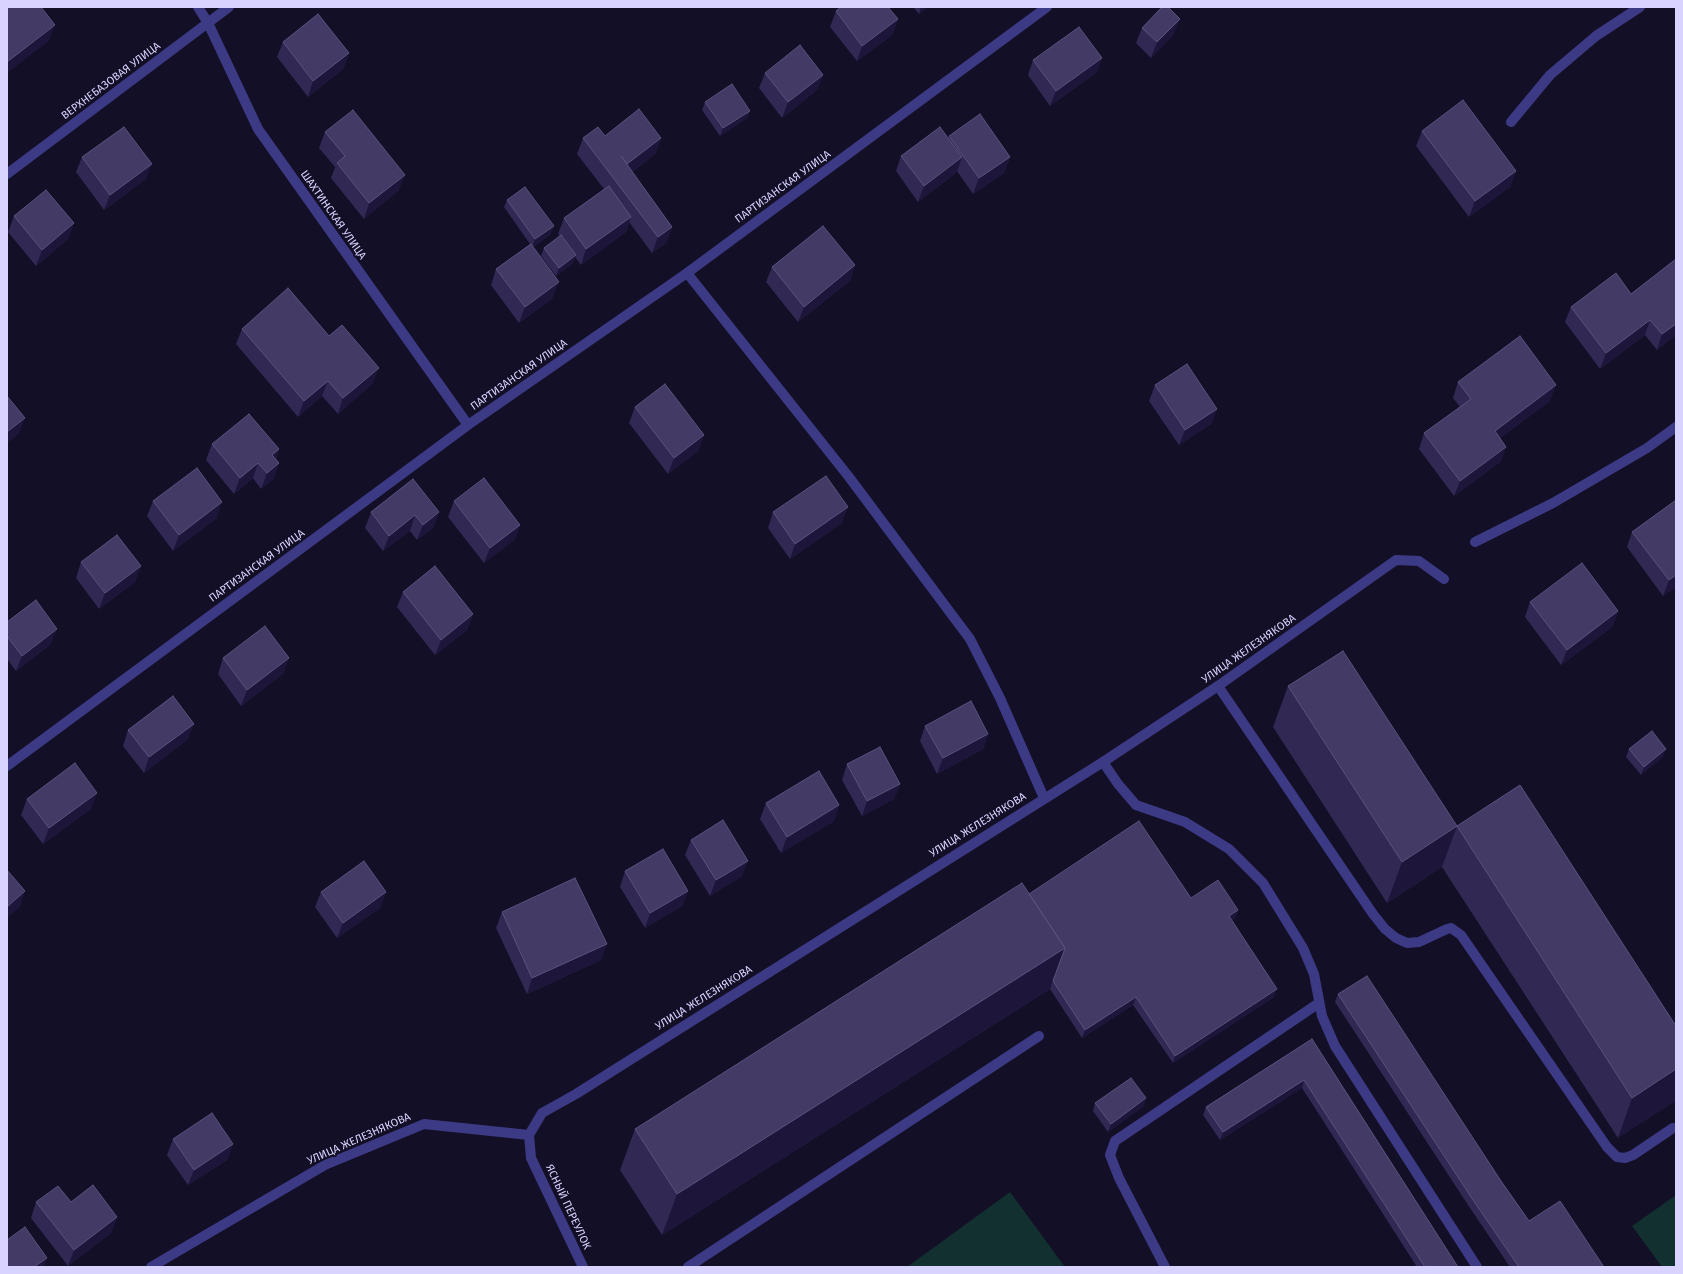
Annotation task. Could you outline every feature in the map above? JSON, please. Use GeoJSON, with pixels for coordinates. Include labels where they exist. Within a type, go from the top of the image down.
{"type":"FeatureCollection","features":[{"type":"Feature","properties":{"kind":"street","name":"ШАХТИНСКАЯ УЛИЦА"},"geometry":{"type":"LineString","coordinates":[[198,7],[208,23],[258,129],[468,425]]}},
{"type":"Feature","properties":{"kind":"street","name":"ВЕРХНЕБАЗОВАЯ УЛИЦА"},"geometry":{"type":"LineString","coordinates":[[7,174],[229,7]]}},
{"type":"Feature","properties":{"kind":"street","name":"ПАРТИЗАНСКАЯ УЛИЦА"},"geometry":{"type":"LineString","coordinates":[[7,766],[468,425],[687,273],[1047,7]]}},
{"type":"Feature","properties":{"kind":"street"},"geometry":{"type":"LineString","coordinates":[[1511,122],[1550,75],[1596,36],[1640,7]]}},
{"type":"Feature","properties":{"kind":"street"},"geometry":{"type":"LineString","coordinates":[[687,273],[850,477],[970,639],[1000,698],[1044,798]]}},
{"type":"Feature","properties":{"kind":"street"},"geometry":{"type":"LineString","coordinates":[[1475,542],[1553,503],[1647,448],[1676,427]]}},
{"type":"Feature","properties":{"kind":"street","name":"УЛИЦА ЖЕЛЕЗНЯКОВА"},"geometry":{"type":"LineString","coordinates":[[151,1267],[325,1165],[424,1124],[529,1136],[542,1113],[583,1090],[1103,762],[1218,686],[1396,560],[1420,561],[1444,579]]}},
{"type":"Feature","properties":{"kind":"street"},"geometry":{"type":"LineString","coordinates":[[1218,686],[1381,924],[1396,938],[1407,943],[1419,942],[1451,928],[1461,935],[1607,1147],[1617,1157],[1625,1158],[1633,1155],[1673,1128]]}},
{"type":"Feature","properties":{"kind":"street"},"geometry":{"type":"LineString","coordinates":[[1103,762],[1118,784],[1136,805],[1185,822],[1229,849],[1263,883],[1303,948],[1314,974],[1322,1016],[1335,1046],[1477,1267]]}},
{"type":"Feature","properties":{"kind":"street"},"geometry":{"type":"LineString","coordinates":[[1165,1267],[1119,1178],[1110,1155],[1115,1141],[1319,1003]]}},
{"type":"Feature","properties":{"kind":"street"},"geometry":{"type":"LineString","coordinates":[[688,1267],[1039,1036]]}},
{"type":"Feature","properties":{"kind":"street","name":"ЯСНЫЙ ПЕРЕУЛОК"},"geometry":{"type":"LineString","coordinates":[[529,1136],[531,1158],[583,1267]]}},
{"type":"Feature","properties":{"kind":"green space"},"geometry":{"type":"Polygon","coordinates":[[[1010,1192],[1065,1267],[907,1267],[1010,1192]]]}},
{"type":"Feature","properties":{"kind":"green space"},"geometry":{"type":"Polygon","coordinates":[[[1676,1195],[1676,1267],[1662,1267],[1632,1226],[1676,1195]]]}},
{"type":"Feature","properties":{"kind":"building"},"geometry":{"type":"Polygon","coordinates":[[[7,7],[41,7],[55,25],[7,62],[7,7]]]}},
{"type":"Feature","properties":{"kind":"building"},"geometry":{"type":"Polygon","coordinates":[[[841,7],[888,7],[898,19],[862,46],[836,11],[841,7]]]}},
{"type":"Feature","properties":{"kind":"building"},"geometry":{"type":"Polygon","coordinates":[[[1162,7],[1168,7],[1180,19],[1157,42],[1142,28],[1162,7]]]}},
{"type":"Feature","properties":{"kind":"building"},"geometry":{"type":"Polygon","coordinates":[[[318,14],[349,53],[313,81],[283,42],[318,14]]]}},
{"type":"Feature","properties":{"kind":"building"},"geometry":{"type":"Polygon","coordinates":[[[1079,27],[1102,58],[1056,91],[1033,60],[1079,27]]]}},
{"type":"Feature","properties":{"kind":"building"},"geometry":{"type":"Polygon","coordinates":[[[800,45],[823,75],[788,102],[765,73],[800,45]]]}},
{"type":"Feature","properties":{"kind":"building"},"geometry":{"type":"Polygon","coordinates":[[[732,84],[750,111],[723,128],[705,102],[732,84]]]}},
{"type":"Feature","properties":{"kind":"building"},"geometry":{"type":"Polygon","coordinates":[[[1463,100],[1516,171],[1475,201],[1422,131],[1463,100]]]}},
{"type":"Feature","properties":{"kind":"building"},"geometry":{"type":"Polygon","coordinates":[[[639,109],[661,138],[627,164],[621,156],[672,227],[658,237],[583,138],[598,127],[605,136],[639,109]]]}},
{"type":"Feature","properties":{"kind":"building"},"geometry":{"type":"Polygon","coordinates":[[[353,110],[405,175],[369,203],[337,163],[345,156],[325,132],[353,110]]]}},
{"type":"Feature","properties":{"kind":"building"},"geometry":{"type":"Polygon","coordinates":[[[980,114],[1010,157],[979,178],[949,136],[980,114]]]}},
{"type":"Feature","properties":{"kind":"building"},"geometry":{"type":"Polygon","coordinates":[[[124,127],[152,164],[110,195],[82,157],[124,127]]]}},
{"type":"Feature","properties":{"kind":"building"},"geometry":{"type":"Polygon","coordinates":[[[940,127],[962,157],[924,186],[901,156],[940,127]]]}},
{"type":"Feature","properties":{"kind":"building"},"geometry":{"type":"Polygon","coordinates":[[[609,186],[631,217],[586,249],[564,218],[609,186]]]}},
{"type":"Feature","properties":{"kind":"building"},"geometry":{"type":"Polygon","coordinates":[[[525,187],[554,226],[535,239],[507,200],[525,187]]]}},
{"type":"Feature","properties":{"kind":"building"},"geometry":{"type":"Polygon","coordinates":[[[46,190],[74,223],[42,250],[14,216],[46,190]]]}},
{"type":"Feature","properties":{"kind":"building"},"geometry":{"type":"Polygon","coordinates":[[[823,226],[855,265],[804,307],[772,267],[823,226]]]}},
{"type":"Feature","properties":{"kind":"building"},"geometry":{"type":"Polygon","coordinates":[[[561,235],[576,255],[559,268],[544,248],[561,235]]]}},
{"type":"Feature","properties":{"kind":"building"},"geometry":{"type":"Polygon","coordinates":[[[531,244],[559,282],[525,307],[496,269],[531,244]]]}},
{"type":"Feature","properties":{"kind":"building"},"geometry":{"type":"Polygon","coordinates":[[[1676,259],[1676,324],[1662,334],[1650,320],[1606,353],[1571,307],[1616,273],[1631,294],[1676,259]]]}},
{"type":"Feature","properties":{"kind":"building"},"geometry":{"type":"Polygon","coordinates":[[[288,288],[329,336],[342,325],[379,368],[343,398],[328,381],[304,401],[242,329],[288,288]]]}},
{"type":"Feature","properties":{"kind":"building"},"geometry":{"type":"Polygon","coordinates":[[[1520,336],[1556,385],[1495,431],[1506,447],[1460,481],[1424,433],[1471,399],[1458,382],[1520,336]]]}},
{"type":"Feature","properties":{"kind":"building"},"geometry":{"type":"Polygon","coordinates":[[[1187,364],[1217,409],[1185,430],[1155,385],[1187,364]]]}},
{"type":"Feature","properties":{"kind":"building"},"geometry":{"type":"Polygon","coordinates":[[[665,384],[704,435],[674,458],[635,407],[665,384]]]}},
{"type":"Feature","properties":{"kind":"building"},"geometry":{"type":"Polygon","coordinates":[[[7,396],[25,418],[7,432],[7,396]]]}},
{"type":"Feature","properties":{"kind":"building"},"geometry":{"type":"Polygon","coordinates":[[[249,414],[279,449],[272,455],[279,463],[267,473],[258,463],[240,478],[212,444],[249,414]]]}},
{"type":"Feature","properties":{"kind":"building"},"geometry":{"type":"Polygon","coordinates":[[[197,468],[222,502],[179,535],[153,501],[197,468]]]}},
{"type":"Feature","properties":{"kind":"building"},"geometry":{"type":"Polygon","coordinates":[[[826,476],[848,507],[795,544],[773,512],[826,476]]]}},
{"type":"Feature","properties":{"kind":"building"},"geometry":{"type":"Polygon","coordinates":[[[484,478],[520,525],[490,548],[454,501],[484,478]]]}},
{"type":"Feature","properties":{"kind":"building"},"geometry":{"type":"Polygon","coordinates":[[[413,479],[439,512],[423,525],[415,515],[389,536],[371,512],[413,479]]]}},
{"type":"Feature","properties":{"kind":"building"},"geometry":{"type":"Polygon","coordinates":[[[1676,500],[1676,575],[1669,580],[1632,532],[1676,500]]]}},
{"type":"Feature","properties":{"kind":"building"},"geometry":{"type":"Polygon","coordinates":[[[117,535],[141,566],[105,593],[81,562],[117,535]]]}},
{"type":"Feature","properties":{"kind":"building"},"geometry":{"type":"Polygon","coordinates":[[[1582,563],[1618,611],[1567,650],[1530,602],[1582,563]]]}},
{"type":"Feature","properties":{"kind":"building"},"geometry":{"type":"Polygon","coordinates":[[[435,566],[473,614],[441,640],[403,592],[435,566]]]}},
{"type":"Feature","properties":{"kind":"building"},"geometry":{"type":"Polygon","coordinates":[[[36,600],[57,629],[22,656],[7,636],[7,622],[36,600]]]}},
{"type":"Feature","properties":{"kind":"building"},"geometry":{"type":"Polygon","coordinates":[[[265,626],[289,658],[247,690],[223,658],[265,626]]]}},
{"type":"Feature","properties":{"kind":"building"},"geometry":{"type":"Polygon","coordinates":[[[1343,651],[1457,826],[1402,862],[1288,686],[1343,651]]]}},
{"type":"Feature","properties":{"kind":"building"},"geometry":{"type":"Polygon","coordinates":[[[173,696],[194,724],[149,757],[128,730],[173,696]]]}},
{"type":"Feature","properties":{"kind":"building"},"geometry":{"type":"Polygon","coordinates":[[[971,701],[988,734],[943,758],[925,726],[971,701]]]}},
{"type":"Feature","properties":{"kind":"building"},"geometry":{"type":"Polygon","coordinates":[[[1652,731],[1666,749],[1644,767],[1629,749],[1652,731]]]}},
{"type":"Feature","properties":{"kind":"building"},"geometry":{"type":"Polygon","coordinates":[[[880,747],[900,784],[867,801],[847,764],[880,747]]]}},
{"type":"Feature","properties":{"kind":"building"},"geometry":{"type":"Polygon","coordinates":[[[75,763],[97,793],[49,828],[27,799],[75,763]]]}},
{"type":"Feature","properties":{"kind":"building"},"geometry":{"type":"Polygon","coordinates":[[[819,771],[839,805],[787,837],[766,803],[819,771]]]}},
{"type":"Feature","properties":{"kind":"building"},"geometry":{"type":"Polygon","coordinates":[[[1520,785],[1676,1026],[1676,1069],[1632,1098],[1457,826],[1520,785]]]}},
{"type":"Feature","properties":{"kind":"building"},"geometry":{"type":"Polygon","coordinates":[[[723,820],[748,861],[716,880],[691,840],[723,820]]]}},
{"type":"Feature","properties":{"kind":"building"},"geometry":{"type":"Polygon","coordinates":[[[1139,821],[1191,898],[1218,880],[1238,910],[1229,916],[1277,989],[1175,1056],[1136,997],[1085,1030],[1053,981],[1065,948],[1029,894],[1139,821]]]}},
{"type":"Feature","properties":{"kind":"building"},"geometry":{"type":"Polygon","coordinates":[[[663,849],[688,891],[650,913],[625,871],[663,849]]]}},
{"type":"Feature","properties":{"kind":"building"},"geometry":{"type":"Polygon","coordinates":[[[364,861],[386,892],[343,923],[321,892],[364,861]]]}},
{"type":"Feature","properties":{"kind":"building"},"geometry":{"type":"Polygon","coordinates":[[[7,870],[25,891],[7,907],[7,870]]]}},
{"type":"Feature","properties":{"kind":"building"},"geometry":{"type":"Polygon","coordinates":[[[575,878],[607,944],[532,978],[502,912],[575,878]]]}},
{"type":"Feature","properties":{"kind":"building"},"geometry":{"type":"Polygon","coordinates":[[[1022,883],[1065,948],[677,1194],[635,1129],[1022,883]]]}},
{"type":"Feature","properties":{"kind":"building"},"geometry":{"type":"Polygon","coordinates":[[[1367,976],[1501,1181],[1529,1221],[1560,1201],[1604,1267],[1519,1267],[1473,1200],[1338,994],[1367,976]]]}},
{"type":"Feature","properties":{"kind":"building"},"geometry":{"type":"Polygon","coordinates":[[[1312,1039],[1458,1267],[1425,1267],[1304,1080],[1223,1132],[1206,1107],[1312,1039]]]}},
{"type":"Feature","properties":{"kind":"building"},"geometry":{"type":"Polygon","coordinates":[[[1131,1078],[1146,1098],[1111,1124],[1095,1103],[1131,1078]]]}},
{"type":"Feature","properties":{"kind":"building"},"geometry":{"type":"Polygon","coordinates":[[[212,1113],[233,1144],[194,1170],[173,1139],[212,1113]]]}},
{"type":"Feature","properties":{"kind":"building"},"geometry":{"type":"Polygon","coordinates":[[[93,1185],[117,1217],[74,1250],[36,1202],[58,1186],[71,1202],[93,1185]]]}},
{"type":"Feature","properties":{"kind":"building"},"geometry":{"type":"Polygon","coordinates":[[[25,1227],[47,1258],[34,1267],[7,1267],[7,1240],[25,1227]]]}}]}
